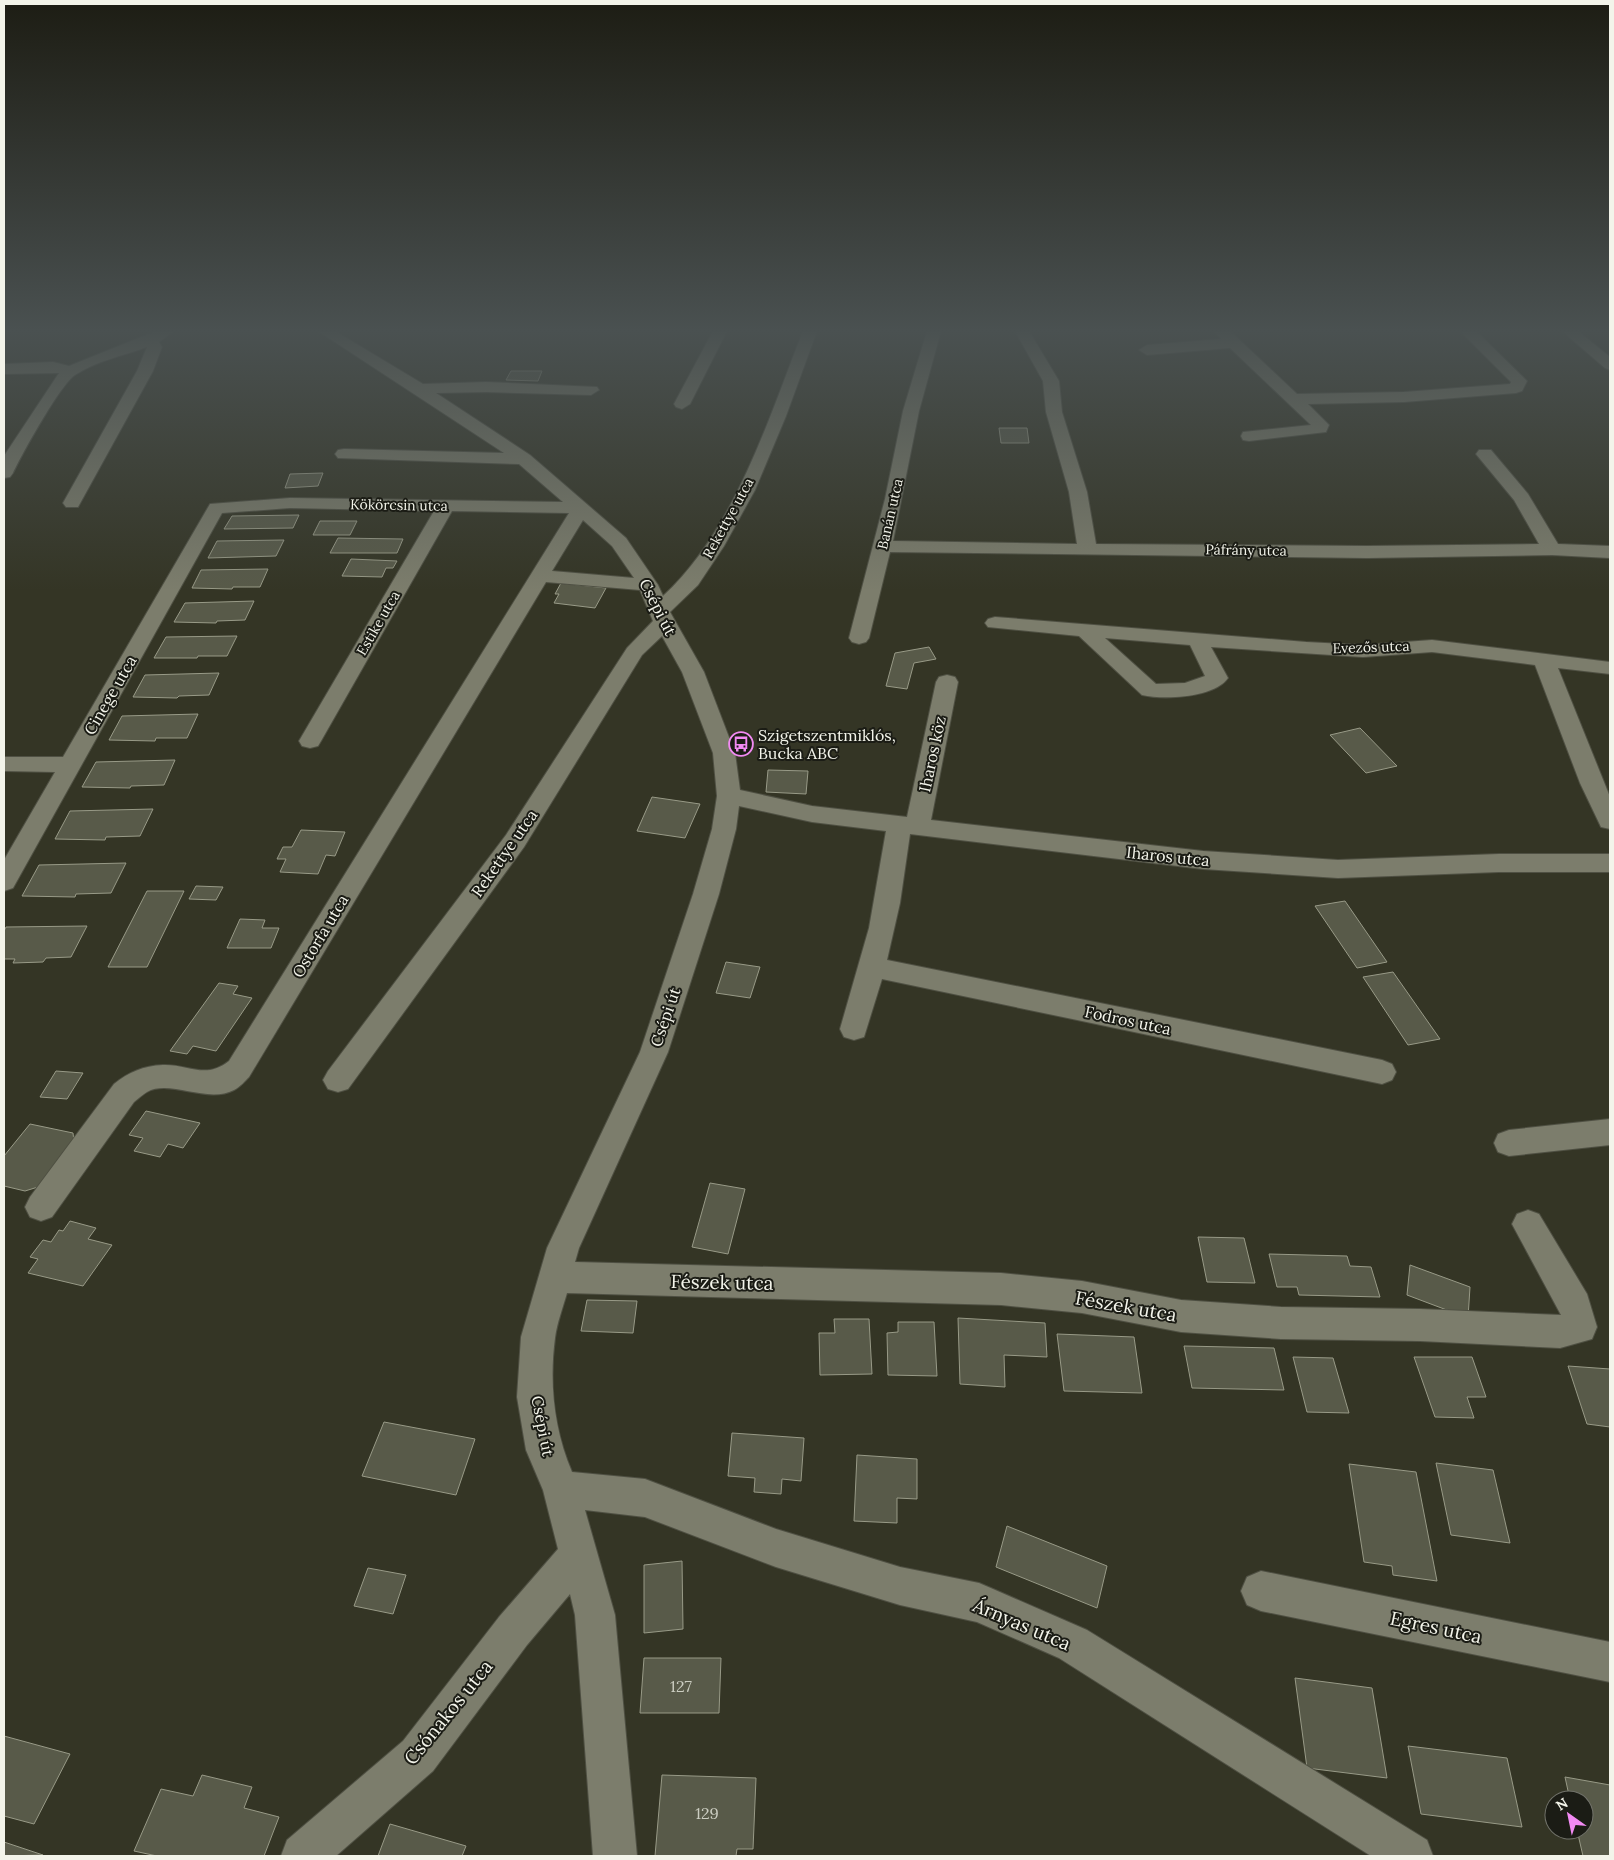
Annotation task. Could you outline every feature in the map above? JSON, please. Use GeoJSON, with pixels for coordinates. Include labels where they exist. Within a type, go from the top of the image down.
{"type":"FeatureCollection","features":[{"type":"Feature","properties":{"kind":"street"},"geometry":{"type":"LineString","coordinates":[[4,469],[35,418]]}},
{"type":"Feature","properties":{"kind":"street"},"geometry":{"type":"LineString","coordinates":[[72,503],[119,418]]}},
{"type":"Feature","properties":{"kind":"street","name":"Csépi út"},"geometry":{"type":"LineString","coordinates":[[462,418],[524,459],[619,542],[648,585],[662,616],[693,672],[724,753],[730,796],[724,829],[706,894],[654,1052],[563,1248],[538,1337],[535,1397],[544,1450],[561,1489],[595,1615],[615,1856]]}},
{"type":"Feature","properties":{"kind":"street","name":"Rekettye utca"},"geometry":{"type":"LineString","coordinates":[[338,1080],[515,841],[634,652],[691,581],[715,546],[746,490],[777,418]]}},
{"type":"Feature","properties":{"kind":"street","name":"Banán utca"},"geometry":{"type":"LineString","coordinates":[[859,638],[894,498],[910,418]]}},
{"type":"Feature","properties":{"kind":"street"},"geometry":{"type":"LineString","coordinates":[[1056,418],[1078,492],[1087,548]]}},
{"type":"Feature","properties":{"kind":"street"},"geometry":{"type":"LineString","coordinates":[[1249,436],[1320,428],[1320,425],[1313,418]]}},
{"type":"Feature","properties":{"kind":"street"},"geometry":{"type":"LineString","coordinates":[[344,454],[524,459]]}},
{"type":"Feature","properties":{"kind":"street"},"geometry":{"type":"LineString","coordinates":[[1485,454],[1522,498],[1552,550]]}},
{"type":"Feature","properties":{"kind":"street","name":"Kökörcsin utca"},"geometry":{"type":"LineString","coordinates":[[216,508],[290,503],[582,508]]}},
{"type":"Feature","properties":{"kind":"street","name":"Estike utca"},"geometry":{"type":"LineString","coordinates":[[310,741],[446,506]]}},
{"type":"Feature","properties":{"kind":"street","name":"Cinege utca"},"geometry":{"type":"LineString","coordinates":[[4,882],[216,508]]}},
{"type":"Feature","properties":{"kind":"street","name":"Ostorfa utca"},"geometry":{"type":"LineString","coordinates":[[41,1207],[124,1094],[141,1080],[164,1077],[207,1083],[225,1081],[239,1069],[582,508]]}},
{"type":"Feature","properties":{"kind":"street","name":"Páfrány utca"},"geometry":{"type":"LineString","coordinates":[[882,546],[922,548],[1367,552],[1552,550],[1610,552]]}},
{"type":"Feature","properties":{"kind":"street"},"geometry":{"type":"LineString","coordinates":[[539,576],[648,585]]}},
{"type":"Feature","properties":{"kind":"street","name":"Evezős utca"},"geometry":{"type":"LineString","coordinates":[[995,623],[1083,629],[1198,641],[1363,650],[1432,646],[1610,668]]}},
{"type":"Feature","properties":{"kind":"street"},"geometry":{"type":"LineString","coordinates":[[1083,629],[1150,690],[1164,692],[1207,685],[1217,678],[1210,668],[1198,641]]}},
{"type":"Feature","properties":{"kind":"street"},"geometry":{"type":"LineString","coordinates":[[1544,660],[1592,783],[1610,821]]}},
{"type":"Feature","properties":{"kind":"street","name":"Iharos köz"},"geometry":{"type":"LineString","coordinates":[[908,826],[947,682]]}},
{"type":"Feature","properties":{"kind":"street"},"geometry":{"type":"LineString","coordinates":[[4,764],[70,765]]}},
{"type":"Feature","properties":{"kind":"street","name":"Iharos utca"},"geometry":{"type":"LineString","coordinates":[[730,796],[812,814],[1203,860],[1330,868],[1499,863],[1610,863]]}},
{"type":"Feature","properties":{"kind":"street"},"geometry":{"type":"LineString","coordinates":[[854,1029],[873,967],[893,880],[908,826]]}},
{"type":"Feature","properties":{"kind":"street","name":"Fodros utca"},"geometry":{"type":"LineString","coordinates":[[873,967],[1382,1072]]}},
{"type":"Feature","properties":{"kind":"street"},"geometry":{"type":"LineString","coordinates":[[1509,1143],[1610,1132]]}},
{"type":"Feature","properties":{"kind":"street","name":"Fészek utca"},"geometry":{"type":"LineString","coordinates":[[555,1278],[1000,1289],[1082,1297],[1181,1316],[1282,1323],[1420,1325],[1560,1332],[1580,1327],[1574,1305],[1528,1224]]}},
{"type":"Feature","properties":{"kind":"street","name":"Árnyas utca"},"geometry":{"type":"LineString","coordinates":[[561,1489],[645,1498],[776,1548],[900,1586],[980,1603],[1073,1644],[1412,1856]]}},
{"type":"Feature","properties":{"kind":"street","name":"Csónakos utca"},"geometry":{"type":"LineString","coordinates":[[303,1856],[418,1756],[513,1631],[579,1554]]}},
{"type":"Feature","properties":{"kind":"street","name":"Egres utca"},"geometry":{"type":"LineString","coordinates":[[1261,1590],[1610,1662]]}},
{"type":"Feature","properties":{"kind":"building"},"geometry":{"type":"Polygon","coordinates":[[[999,428],[1027,428],[1029,443],[1001,443],[999,428]]]}},
{"type":"Feature","properties":{"kind":"building"},"geometry":{"type":"Polygon","coordinates":[[[323,473],[318,486],[285,488],[290,474],[323,473]]]}},
{"type":"Feature","properties":{"kind":"building"},"geometry":{"type":"Polygon","coordinates":[[[299,515],[293,528],[224,529],[232,516],[299,515]]]}},
{"type":"Feature","properties":{"kind":"building"},"geometry":{"type":"Polygon","coordinates":[[[320,521],[357,521],[350,535],[313,535],[320,521]]]}},
{"type":"Feature","properties":{"kind":"building"},"geometry":{"type":"Polygon","coordinates":[[[338,538],[403,539],[397,553],[330,553],[338,538]]]}},
{"type":"Feature","properties":{"kind":"building"},"geometry":{"type":"Polygon","coordinates":[[[284,540],[276,556],[208,558],[217,541],[284,540]]]}},
{"type":"Feature","properties":{"kind":"building"},"geometry":{"type":"Polygon","coordinates":[[[351,559],[397,561],[393,568],[386,568],[382,577],[342,576],[351,559]]]}},
{"type":"Feature","properties":{"kind":"building"},"geometry":{"type":"Polygon","coordinates":[[[268,569],[260,587],[233,587],[232,589],[192,588],[201,570],[268,569]]]}},
{"type":"Feature","properties":{"kind":"building"},"geometry":{"type":"Polygon","coordinates":[[[561,583],[606,588],[595,608],[554,603],[559,594],[555,594],[561,583]]]}},
{"type":"Feature","properties":{"kind":"building"},"geometry":{"type":"Polygon","coordinates":[[[254,601],[245,620],[217,621],[216,623],[174,622],[185,603],[254,601]]]}},
{"type":"Feature","properties":{"kind":"building"},"geometry":{"type":"Polygon","coordinates":[[[237,636],[227,656],[154,658],[166,637],[237,636]]]}},
{"type":"Feature","properties":{"kind":"building"},"geometry":{"type":"Polygon","coordinates":[[[929,647],[936,659],[914,663],[907,689],[886,686],[895,653],[929,647]]]}},
{"type":"Feature","properties":{"kind":"building"},"geometry":{"type":"Polygon","coordinates":[[[219,673],[209,695],[179,696],[177,698],[133,697],[145,675],[219,673]]]}},
{"type":"Feature","properties":{"kind":"building"},"geometry":{"type":"Polygon","coordinates":[[[198,714],[187,738],[156,738],[155,741],[109,740],[122,716],[198,714]]]}},
{"type":"Feature","properties":{"kind":"building"},"geometry":{"type":"Polygon","coordinates":[[[1360,728],[1397,766],[1366,773],[1330,735],[1360,728]]]}},
{"type":"Feature","properties":{"kind":"building"},"geometry":{"type":"Polygon","coordinates":[[[175,760],[164,785],[131,786],[130,788],[82,787],[96,762],[175,760]]]}},
{"type":"Feature","properties":{"kind":"building"},"geometry":{"type":"Polygon","coordinates":[[[768,770],[808,771],[806,794],[766,792],[768,770]]]}},
{"type":"Feature","properties":{"kind":"building"},"geometry":{"type":"Polygon","coordinates":[[[652,797],[700,804],[685,838],[637,831],[652,797]]]}},
{"type":"Feature","properties":{"kind":"building"},"geometry":{"type":"Polygon","coordinates":[[[153,809],[140,836],[106,837],[105,840],[55,839],[70,811],[153,809]]]}},
{"type":"Feature","properties":{"kind":"building"},"geometry":{"type":"Polygon","coordinates":[[[301,830],[345,832],[335,856],[326,855],[318,874],[280,872],[286,859],[277,859],[283,847],[292,847],[301,830]]]}},
{"type":"Feature","properties":{"kind":"building"},"geometry":{"type":"Polygon","coordinates":[[[126,863],[111,893],[76,894],[75,897],[22,896],[39,865],[126,863]]]}},
{"type":"Feature","properties":{"kind":"building"},"geometry":{"type":"Polygon","coordinates":[[[196,886],[223,887],[216,900],[189,899],[196,886]]]}},
{"type":"Feature","properties":{"kind":"building"},"geometry":{"type":"Polygon","coordinates":[[[147,891],[184,891],[147,967],[108,967],[147,891]]]}},
{"type":"Feature","properties":{"kind":"building"},"geometry":{"type":"Polygon","coordinates":[[[1345,901],[1387,962],[1357,968],[1315,906],[1345,901]]]}},
{"type":"Feature","properties":{"kind":"building"},"geometry":{"type":"Polygon","coordinates":[[[240,919],[265,920],[262,928],[279,928],[271,948],[227,948],[240,919]]]}},
{"type":"Feature","properties":{"kind":"building"},"geometry":{"type":"Polygon","coordinates":[[[87,926],[71,957],[46,958],[43,962],[13,963],[15,959],[4,959],[4,931],[6,927],[87,926]]]}},
{"type":"Feature","properties":{"kind":"building"},"geometry":{"type":"Polygon","coordinates":[[[726,962],[760,967],[750,998],[716,993],[726,962]]]}},
{"type":"Feature","properties":{"kind":"building"},"geometry":{"type":"Polygon","coordinates":[[[1393,972],[1440,1039],[1408,1045],[1363,977],[1393,972]]]}},
{"type":"Feature","properties":{"kind":"building"},"geometry":{"type":"Polygon","coordinates":[[[219,983],[238,986],[233,994],[252,998],[216,1051],[193,1046],[187,1054],[170,1051],[219,983]]]}},
{"type":"Feature","properties":{"kind":"building"},"geometry":{"type":"Polygon","coordinates":[[[56,1071],[83,1073],[67,1099],[40,1097],[56,1071]]]}},
{"type":"Feature","properties":{"kind":"building"},"geometry":{"type":"Polygon","coordinates":[[[146,1111],[200,1123],[183,1148],[168,1144],[160,1157],[134,1151],[143,1138],[129,1135],[146,1111]]]}},
{"type":"Feature","properties":{"kind":"building"},"geometry":{"type":"Polygon","coordinates":[[[30,1124],[73,1133],[74,1142],[38,1187],[25,1191],[4,1186],[4,1156],[30,1124]]]}},
{"type":"Feature","properties":{"kind":"building"},"geometry":{"type":"Polygon","coordinates":[[[710,1183],[745,1189],[728,1254],[692,1247],[710,1183]]]}},
{"type":"Feature","properties":{"kind":"building"},"geometry":{"type":"Polygon","coordinates":[[[70,1221],[96,1228],[88,1239],[112,1245],[83,1286],[28,1273],[38,1259],[30,1257],[43,1240],[51,1242],[59,1230],[63,1231],[70,1221]]]}},
{"type":"Feature","properties":{"kind":"building"},"geometry":{"type":"Polygon","coordinates":[[[1198,1237],[1244,1238],[1255,1283],[1207,1282],[1198,1237]]]}},
{"type":"Feature","properties":{"kind":"building"},"geometry":{"type":"Polygon","coordinates":[[[1269,1254],[1347,1256],[1350,1266],[1371,1267],[1380,1297],[1299,1295],[1297,1287],[1277,1287],[1269,1254]]]}},
{"type":"Feature","properties":{"kind":"building"},"geometry":{"type":"Polygon","coordinates":[[[1410,1265],[1470,1287],[1468,1318],[1407,1295],[1410,1265]]]}},
{"type":"Feature","properties":{"kind":"building"},"geometry":{"type":"Polygon","coordinates":[[[587,1300],[637,1301],[633,1333],[581,1331],[587,1300]]]}},
{"type":"Feature","properties":{"kind":"building"},"geometry":{"type":"Polygon","coordinates":[[[958,1318],[1045,1323],[1047,1357],[1004,1355],[1005,1387],[960,1384],[958,1318]]]}},
{"type":"Feature","properties":{"kind":"building"},"geometry":{"type":"Polygon","coordinates":[[[834,1319],[869,1319],[872,1374],[820,1375],[819,1333],[835,1333],[834,1319]]]}},
{"type":"Feature","properties":{"kind":"building"},"geometry":{"type":"Polygon","coordinates":[[[898,1322],[934,1322],[937,1376],[888,1375],[887,1333],[898,1332],[898,1322]]]}},
{"type":"Feature","properties":{"kind":"building"},"geometry":{"type":"Polygon","coordinates":[[[1057,1334],[1134,1337],[1142,1393],[1064,1391],[1057,1334]]]}},
{"type":"Feature","properties":{"kind":"building"},"geometry":{"type":"Polygon","coordinates":[[[1184,1346],[1274,1348],[1284,1390],[1192,1388],[1184,1346]]]}},
{"type":"Feature","properties":{"kind":"building"},"geometry":{"type":"Polygon","coordinates":[[[1293,1357],[1333,1358],[1349,1413],[1307,1412],[1293,1357]]]}},
{"type":"Feature","properties":{"kind":"building"},"geometry":{"type":"Polygon","coordinates":[[[1414,1357],[1472,1357],[1486,1397],[1467,1397],[1474,1418],[1435,1417],[1414,1357]]]}},
{"type":"Feature","properties":{"kind":"building"},"geometry":{"type":"Polygon","coordinates":[[[1568,1366],[1610,1369],[1610,1427],[1587,1424],[1568,1366]]]}},
{"type":"Feature","properties":{"kind":"building"},"geometry":{"type":"Polygon","coordinates":[[[384,1422],[475,1439],[456,1495],[362,1476],[384,1422]]]}},
{"type":"Feature","properties":{"kind":"building"},"geometry":{"type":"Polygon","coordinates":[[[732,1433],[804,1438],[801,1481],[782,1479],[781,1494],[754,1492],[755,1478],[728,1476],[732,1433]]]}},
{"type":"Feature","properties":{"kind":"building"},"geometry":{"type":"Polygon","coordinates":[[[857,1455],[917,1459],[917,1499],[897,1498],[897,1523],[854,1521],[857,1455]]]}},
{"type":"Feature","properties":{"kind":"building"},"geometry":{"type":"Polygon","coordinates":[[[1436,1463],[1493,1470],[1510,1543],[1451,1535],[1436,1463]]]}},
{"type":"Feature","properties":{"kind":"building"},"geometry":{"type":"Polygon","coordinates":[[[1349,1464],[1416,1472],[1437,1581],[1393,1575],[1392,1566],[1364,1562],[1349,1464]]]}},
{"type":"Feature","properties":{"kind":"building"},"geometry":{"type":"Polygon","coordinates":[[[1007,1526],[1107,1566],[1097,1608],[996,1567],[1007,1526]]]}},
{"type":"Feature","properties":{"kind":"building"},"geometry":{"type":"Polygon","coordinates":[[[682,1561],[683,1629],[644,1633],[644,1565],[682,1561]]]}},
{"type":"Feature","properties":{"kind":"building"},"geometry":{"type":"Polygon","coordinates":[[[368,1568],[406,1575],[393,1614],[354,1606],[368,1568]]]}},
{"type":"Feature","properties":{"kind":"building"},"geometry":{"type":"Polygon","coordinates":[[[644,1658],[721,1658],[719,1713],[640,1713],[644,1658]]]}},
{"type":"Feature","properties":{"kind":"building"},"geometry":{"type":"Polygon","coordinates":[[[1295,1678],[1372,1688],[1387,1778],[1307,1768],[1295,1678]]]}},
{"type":"Feature","properties":{"kind":"building"},"geometry":{"type":"Polygon","coordinates":[[[4,1736],[70,1754],[34,1824],[4,1816],[4,1736]]]}},
{"type":"Feature","properties":{"kind":"building"},"geometry":{"type":"Polygon","coordinates":[[[1408,1746],[1507,1758],[1522,1827],[1421,1814],[1408,1746]]]}},
{"type":"Feature","properties":{"kind":"building"},"geometry":{"type":"Polygon","coordinates":[[[202,1775],[252,1787],[244,1808],[279,1817],[264,1856],[157,1856],[134,1851],[161,1789],[193,1796],[202,1775]]]}},
{"type":"Feature","properties":{"kind":"building"},"geometry":{"type":"Polygon","coordinates":[[[662,1775],[756,1778],[753,1849],[737,1849],[736,1856],[655,1856],[662,1775]]]}},
{"type":"Feature","properties":{"kind":"building"},"geometry":{"type":"Polygon","coordinates":[[[1565,1777],[1610,1785],[1610,1856],[1583,1856],[1579,1840],[1594,1840],[1594,1790],[1568,1790],[1565,1777]]]}},
{"type":"Feature","properties":{"kind":"building"},"geometry":{"type":"Polygon","coordinates":[[[390,1824],[466,1846],[462,1856],[378,1856],[390,1824]]]}},
{"type":"Feature","properties":{"kind":"building"},"geometry":{"type":"Polygon","coordinates":[[[4,1842],[43,1855],[4,1856],[4,1842]]]}},
{"type":"Feature","properties":{"kind":"place","name":"Szigetszentmiklós, Bucka ABC"},"geometry":{"type":"Point","coordinates":[741,744]}}]}
